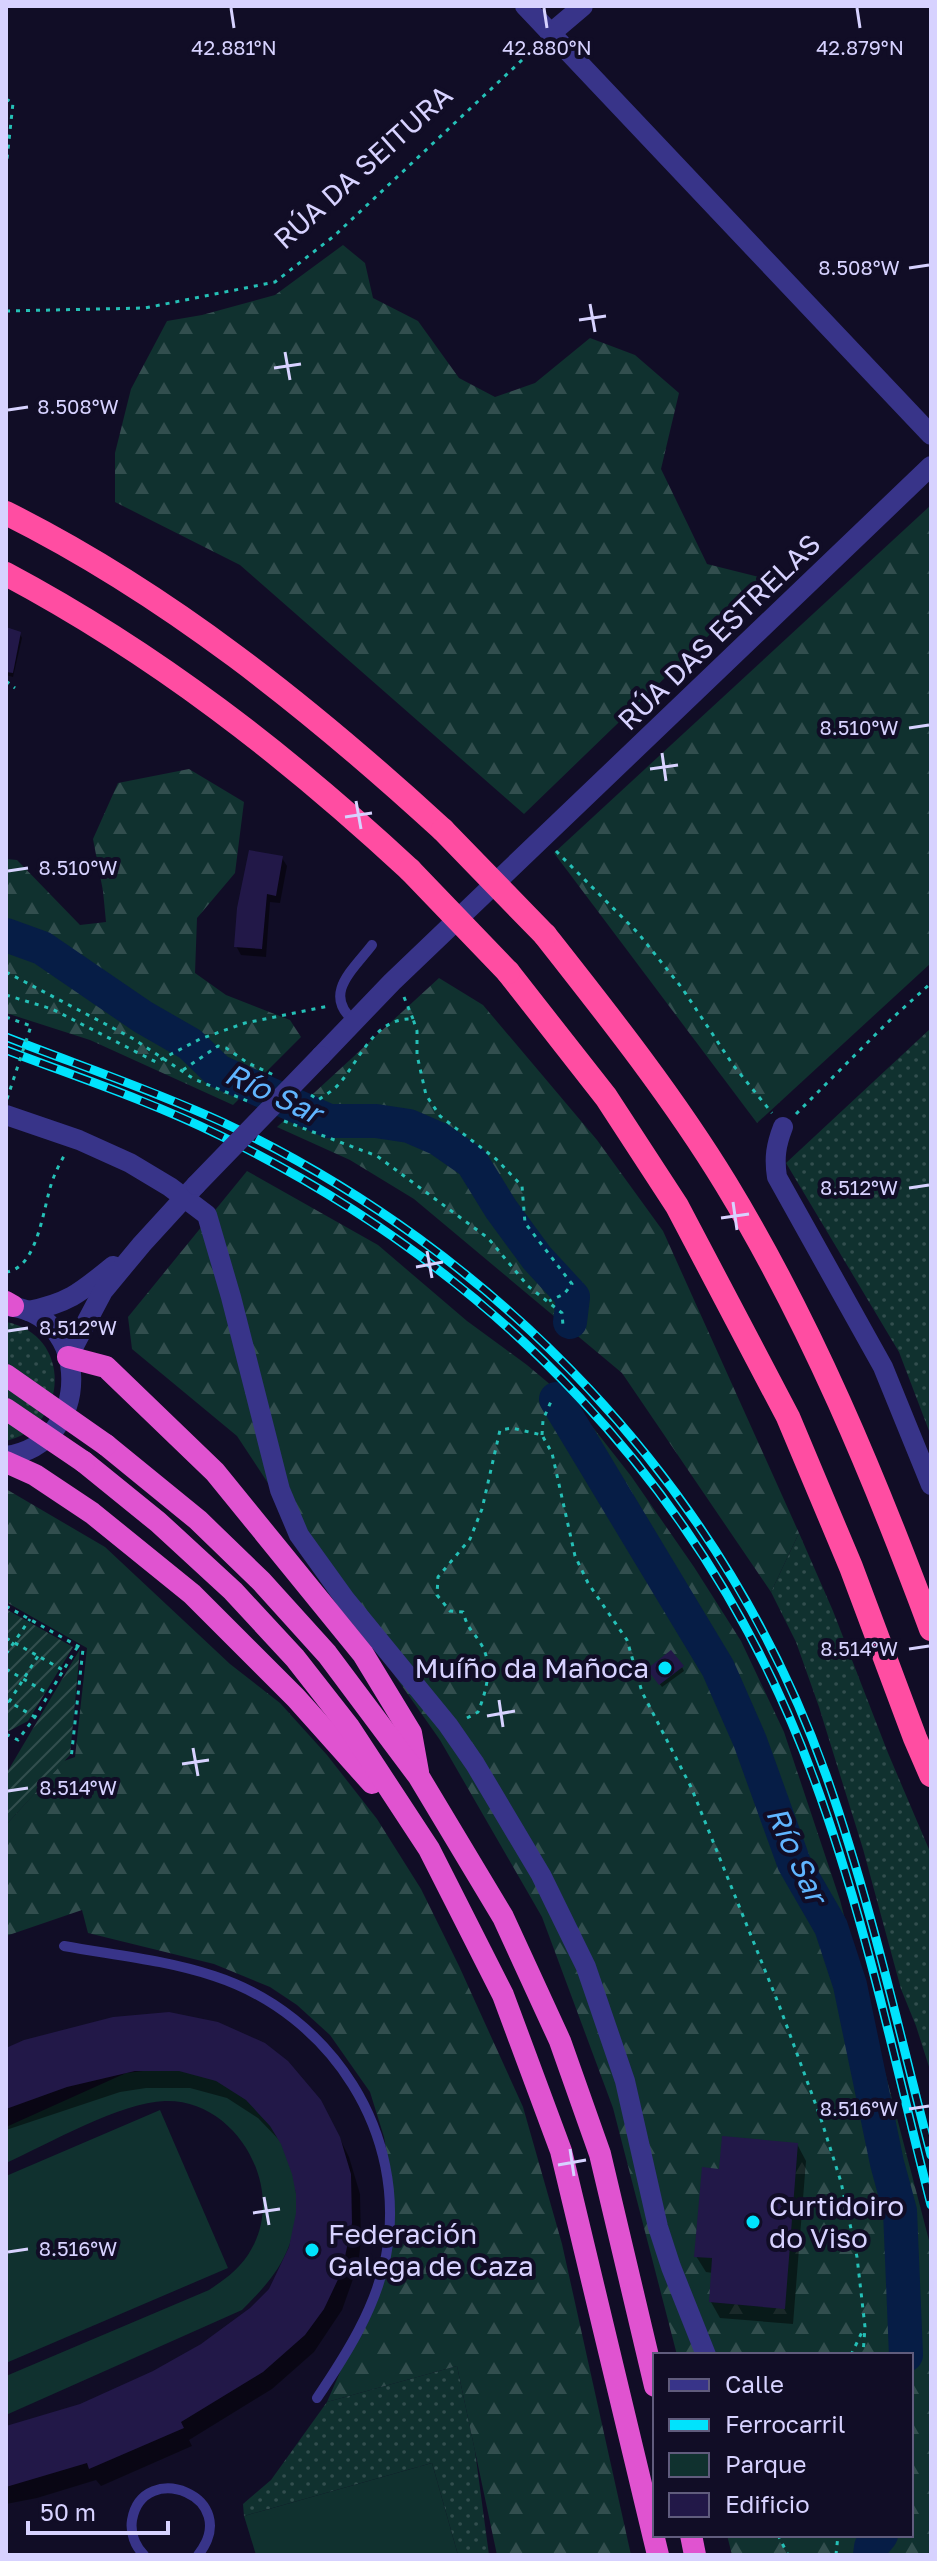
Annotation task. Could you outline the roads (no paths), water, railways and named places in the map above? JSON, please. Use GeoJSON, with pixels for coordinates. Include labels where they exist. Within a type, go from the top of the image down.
{"type":"FeatureCollection","features":[{"type":"Feature","properties":{"kind":"highway"},"geometry":{"type":"LineString","coordinates":[[6,513],[94,562],[184,620],[283,692],[363,756],[443,830],[545,935],[622,1033],[674,1108],[725,1183],[773,1266],[834,1390],[905,1558],[931,1629]]}},
{"type":"Feature","properties":{"kind":"highway"},"geometry":{"type":"LineString","coordinates":[[6,574],[90,621],[173,675],[307,777],[410,870],[508,972],[606,1097],[685,1220],[788,1417],[851,1567],[931,1775]]}},
{"type":"Feature","properties":{"kind":"highway"},"geometry":{"type":"LineString","coordinates":[[68,1357],[106,1367],[215,1472],[363,1654],[411,1733],[419,1777]]}},
{"type":"Feature","properties":{"kind":"highway"},"geometry":{"type":"LineString","coordinates":[[6,1375],[106,1445],[198,1520],[261,1581],[327,1654],[419,1777],[503,1917],[560,2041],[600,2154],[653,2378]]}},
{"type":"Feature","properties":{"kind":"highway"},"geometry":{"type":"LineString","coordinates":[[6,1409],[84,1462],[158,1522],[233,1591],[295,1658],[349,1727],[429,1849],[503,1995],[561,2151],[653,2534]]}},
{"type":"Feature","properties":{"kind":"highway"},"geometry":{"type":"LineString","coordinates":[[6,1459],[92,1513],[192,1594],[296,1698],[429,1849]]}},
{"type":"Feature","properties":{"kind":"street"},"geometry":{"type":"LineString","coordinates":[[525,6],[931,435]]}},
{"type":"Feature","properties":{"kind":"street"},"geometry":{"type":"LineString","coordinates":[[550,34],[583,6]]}},
{"type":"Feature","properties":{"kind":"street","name":"RÚA DAS ESTRELAS"},"geometry":{"type":"LineString","coordinates":[[142,1244],[321,1056],[349,1016],[544,838],[931,466]]}},
{"type":"Feature","properties":{"kind":"street"},"geometry":{"type":"LineString","coordinates":[[7,1107],[190,1191],[207,1215],[280,1490],[299,1535],[345,1599],[448,1725],[475,1764],[541,1875],[586,1967],[625,2081],[666,2254],[705,2353]]}},
{"type":"Feature","properties":{"kind":"street"},"geometry":{"type":"LineString","coordinates":[[783,1127],[774,1161],[777,1177],[883,1367],[931,1485]]}},
{"type":"Feature","properties":{"kind":"street"},"geometry":{"type":"LineString","coordinates":[[13,1306],[57,1305],[76,1296],[142,1244]]}},
{"type":"Feature","properties":{"kind":"street"},"geometry":{"type":"LineString","coordinates":[[68,1357],[93,1307],[142,1244]]}},
{"type":"Feature","properties":{"kind":"street"},"geometry":{"type":"LineString","coordinates":[[6,1459],[43,1442],[60,1424],[71,1400],[73,1375],[57,1334],[44,1321],[13,1306]]}},
{"type":"Feature","properties":{"kind":"lane"},"geometry":{"type":"LineString","coordinates":[[349,1016],[339,1001],[339,989],[372,945]]}},
{"type":"Feature","properties":{"kind":"lane"},"geometry":{"type":"LineString","coordinates":[[64,1946],[178,1966],[239,1986],[271,2004],[324,2044],[354,2084],[371,2115],[381,2143],[389,2197],[386,2257],[357,2336],[317,2398]]}},
{"type":"Feature","properties":{"kind":"lane"},"geometry":{"type":"LineString","coordinates":[[144,2555],[134,2540],[133,2516],[146,2497],[166,2488],[187,2491],[208,2514],[209,2535],[198,2555]]}},
{"type":"Feature","properties":{"kind":"waterway","name":"Río Sar"},"geometry":{"type":"LineString","coordinates":[[6,935],[42,948],[143,1017],[190,1044],[218,1071],[329,1121],[376,1121],[409,1126],[439,1139],[472,1162],[537,1258],[573,1297],[570,1322]]}},
{"type":"Feature","properties":{"kind":"waterway","name":"Río Sar"},"geometry":{"type":"LineString","coordinates":[[556,1399],[718,1668],[750,1741],[794,1863],[831,1927],[850,1985],[900,2211],[906,2353]]}},
{"type":"Feature","properties":{"kind":"waterway","name":"Río Sar"},"geometry":{"type":"LineString","coordinates":[[870,2555],[871,2547],[879,2537]]}},
{"type":"Feature","properties":{"kind":"railway"},"geometry":{"type":"LineString","coordinates":[[6,1037],[222,1122],[323,1176],[418,1238],[507,1310],[589,1389],[662,1476],[727,1569],[782,1669],[826,1775],[870,1916],[931,2155]]}},
{"type":"Feature","properties":{"kind":"railway"},"geometry":{"type":"LineString","coordinates":[[6,1050],[140,1100],[219,1135],[319,1189],[413,1251],[500,1321],[580,1398],[652,1483],[715,1575],[769,1674],[814,1779],[864,1937],[931,2205]]}},
{"type":"Feature","properties":{"kind":"place","name":"Muíño da Mañoca"},"geometry":{"type":"Point","coordinates":[665,1668]}},
{"type":"Feature","properties":{"kind":"place","name":"Curtidoiro do Viso"},"geometry":{"type":"Point","coordinates":[753,2222]}},
{"type":"Feature","properties":{"kind":"place","name":"Federación Galega de Caza"},"geometry":{"type":"Point","coordinates":[312,2250]}}]}
